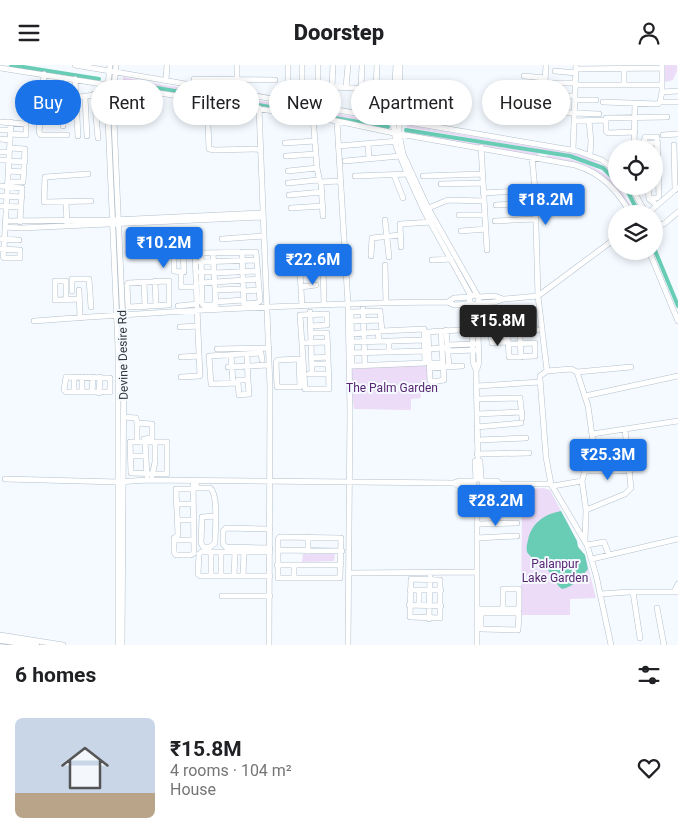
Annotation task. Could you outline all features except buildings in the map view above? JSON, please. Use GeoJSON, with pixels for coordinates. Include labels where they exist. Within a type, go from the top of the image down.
{"type":"FeatureCollection","features":[{"type":"Feature","properties":{"kind":"main road"},"geometry":{"type":"LineString","coordinates":[[0,640],[36,645]]}},
{"type":"Feature","properties":{"kind":"main road"},"geometry":{"type":"LineString","coordinates":[[0,644],[9,645]]}},
{"type":"Feature","properties":{"kind":"street"},"geometry":{"type":"LineString","coordinates":[[75,65],[112,69],[173,81]]}},
{"type":"Feature","properties":{"kind":"street","name":"Devine Desire Rd"},"geometry":{"type":"LineString","coordinates":[[112,69],[116,65]]}},
{"type":"Feature","properties":{"kind":"street"},"geometry":{"type":"LineString","coordinates":[[166,80],[167,65]]}},
{"type":"Feature","properties":{"kind":"street"},"geometry":{"type":"LineString","coordinates":[[236,65],[236,79]]}},
{"type":"Feature","properties":{"kind":"street"},"geometry":{"type":"LineString","coordinates":[[288,65],[288,80]]}},
{"type":"Feature","properties":{"kind":"street"},"geometry":{"type":"LineString","coordinates":[[302,65],[302,80]]}},
{"type":"Feature","properties":{"kind":"street"},"geometry":{"type":"LineString","coordinates":[[318,65],[318,80]]}},
{"type":"Feature","properties":{"kind":"street"},"geometry":{"type":"LineString","coordinates":[[332,80],[333,65]]}},
{"type":"Feature","properties":{"kind":"street"},"geometry":{"type":"LineString","coordinates":[[346,87],[348,65]]}},
{"type":"Feature","properties":{"kind":"street"},"geometry":{"type":"LineString","coordinates":[[361,80],[362,65]]}},
{"type":"Feature","properties":{"kind":"street"},"geometry":{"type":"LineString","coordinates":[[376,80],[377,65]]}},
{"type":"Feature","properties":{"kind":"street"},"geometry":{"type":"LineString","coordinates":[[396,65],[398,72]]}},
{"type":"Feature","properties":{"kind":"street"},"geometry":{"type":"LineString","coordinates":[[398,80],[400,65]]}},
{"type":"Feature","properties":{"kind":"street"},"geometry":{"type":"LineString","coordinates":[[524,76],[545,78],[546,65]]}},
{"type":"Feature","properties":{"kind":"street"},"geometry":{"type":"LineString","coordinates":[[555,71],[662,67],[660,102]]}},
{"type":"Feature","properties":{"kind":"street"},"geometry":{"type":"LineString","coordinates":[[0,68],[91,82]]}},
{"type":"Feature","properties":{"kind":"street"},"geometry":{"type":"LineString","coordinates":[[573,150],[577,69]]}},
{"type":"Feature","properties":{"kind":"street"},"geometry":{"type":"LineString","coordinates":[[624,69],[624,85]]}},
{"type":"Feature","properties":{"kind":"street"},"geometry":{"type":"LineString","coordinates":[[43,80],[44,74]]}},
{"type":"Feature","properties":{"kind":"street"},"geometry":{"type":"LineString","coordinates":[[194,79],[275,80]]}},
{"type":"Feature","properties":{"kind":"street"},"geometry":{"type":"LineString","coordinates":[[570,84],[662,85]]}},
{"type":"Feature","properties":{"kind":"street"},"geometry":{"type":"LineString","coordinates":[[341,87],[351,87]]}},
{"type":"Feature","properties":{"kind":"street"},"geometry":{"type":"LineString","coordinates":[[662,92],[678,91]]}},
{"type":"Feature","properties":{"kind":"street"},"geometry":{"type":"LineString","coordinates":[[81,97],[91,95]]}},
{"type":"Feature","properties":{"kind":"street"},"geometry":{"type":"LineString","coordinates":[[259,96],[351,113]]}},
{"type":"Feature","properties":{"kind":"street"},"geometry":{"type":"LineString","coordinates":[[85,97],[87,136]]}},
{"type":"Feature","properties":{"kind":"street"},"geometry":{"type":"LineString","coordinates":[[570,98],[596,100]]}},
{"type":"Feature","properties":{"kind":"street"},"geometry":{"type":"LineString","coordinates":[[604,101],[658,104],[660,102],[678,102]]}},
{"type":"Feature","properties":{"kind":"street"},"geometry":{"type":"LineString","coordinates":[[635,103],[635,140]]}},
{"type":"Feature","properties":{"kind":"street"},"geometry":{"type":"LineString","coordinates":[[269,110],[259,108],[270,387],[269,645]]}},
{"type":"Feature","properties":{"kind":"street"},"geometry":{"type":"LineString","coordinates":[[570,112],[599,113]]}},
{"type":"Feature","properties":{"kind":"street"},"geometry":{"type":"LineString","coordinates":[[574,121],[606,120],[607,117],[667,117]]}},
{"type":"Feature","properties":{"kind":"street"},"geometry":{"type":"LineString","coordinates":[[606,120],[606,131],[608,133],[635,132]]}},
{"type":"Feature","properties":{"kind":"street"},"geometry":{"type":"LineString","coordinates":[[589,121],[590,155]]}},
{"type":"Feature","properties":{"kind":"street"},"geometry":{"type":"LineString","coordinates":[[0,122],[26,123],[26,135],[10,134],[0,130]]}},
{"type":"Feature","properties":{"kind":"street"},"geometry":{"type":"LineString","coordinates":[[2,249],[3,206],[7,196],[11,122]]}},
{"type":"Feature","properties":{"kind":"street"},"geometry":{"type":"LineString","coordinates":[[341,122],[575,165],[594,173],[608,183],[625,205]]}},
{"type":"Feature","properties":{"kind":"street"},"geometry":{"type":"LineString","coordinates":[[40,125],[39,133],[67,135]]}},
{"type":"Feature","properties":{"kind":"street"},"geometry":{"type":"LineString","coordinates":[[77,125],[78,135]]}},
{"type":"Feature","properties":{"kind":"street"},"geometry":{"type":"LineString","coordinates":[[97,125],[98,138]]}},
{"type":"Feature","properties":{"kind":"street","name":"Devine Desire Rd"},"geometry":{"type":"LineString","coordinates":[[109,125],[116,221]]}},
{"type":"Feature","properties":{"kind":"street","name":"Devine Desire Rd"},"geometry":{"type":"LineString","coordinates":[[112,125],[124,417],[118,645]]}},
{"type":"Feature","properties":{"kind":"street"},"geometry":{"type":"LineString","coordinates":[[209,125],[209,149],[260,149]]}},
{"type":"Feature","properties":{"kind":"street"},"geometry":{"type":"LineString","coordinates":[[314,125],[317,168],[324,216]]}},
{"type":"Feature","properties":{"kind":"street"},"geometry":{"type":"LineString","coordinates":[[337,125],[350,353],[348,645]]}},
{"type":"Feature","properties":{"kind":"street"},"geometry":{"type":"LineString","coordinates":[[396,125],[400,156],[432,222],[474,296],[476,347],[479,362],[476,370],[478,457],[475,461],[480,506],[477,510],[478,645]]}},
{"type":"Feature","properties":{"kind":"street"},"geometry":{"type":"LineString","coordinates":[[420,125],[573,150],[602,160],[608,165]]}},
{"type":"Feature","properties":{"kind":"street"},"geometry":{"type":"LineString","coordinates":[[0,139],[10,134]]}},
{"type":"Feature","properties":{"kind":"street"},"geometry":{"type":"LineString","coordinates":[[663,135],[678,134]]}},
{"type":"Feature","properties":{"kind":"street"},"geometry":{"type":"LineString","coordinates":[[285,143],[315,141]]}},
{"type":"Feature","properties":{"kind":"street"},"geometry":{"type":"LineString","coordinates":[[338,146],[398,141]]}},
{"type":"Feature","properties":{"kind":"street"},"geometry":{"type":"LineString","coordinates":[[398,141],[410,174]]}},
{"type":"Feature","properties":{"kind":"street"},"geometry":{"type":"LineString","coordinates":[[368,144],[369,159]]}},
{"type":"Feature","properties":{"kind":"street"},"geometry":{"type":"LineString","coordinates":[[649,195],[649,198],[657,205],[676,188],[674,145]]}},
{"type":"Feature","properties":{"kind":"street"},"geometry":{"type":"LineString","coordinates":[[481,147],[487,250]]}},
{"type":"Feature","properties":{"kind":"street"},"geometry":{"type":"LineString","coordinates":[[0,152],[25,149],[23,183],[0,167]]}},
{"type":"Feature","properties":{"kind":"street"},"geometry":{"type":"LineString","coordinates":[[286,156],[316,154]]}},
{"type":"Feature","properties":{"kind":"street"},"geometry":{"type":"LineString","coordinates":[[345,161],[400,156]]}},
{"type":"Feature","properties":{"kind":"street"},"geometry":{"type":"LineString","coordinates":[[532,157],[535,190],[538,296],[547,371]]}},
{"type":"Feature","properties":{"kind":"street"},"geometry":{"type":"LineString","coordinates":[[0,159],[22,188],[20,222]]}},
{"type":"Feature","properties":{"kind":"street"},"geometry":{"type":"LineString","coordinates":[[0,176],[25,162]]}},
{"type":"Feature","properties":{"kind":"street"},"geometry":{"type":"LineString","coordinates":[[288,171],[317,168]]}},
{"type":"Feature","properties":{"kind":"street"},"geometry":{"type":"LineString","coordinates":[[8,172],[24,172]]}},
{"type":"Feature","properties":{"kind":"street"},"geometry":{"type":"LineString","coordinates":[[0,186],[8,172]]}},
{"type":"Feature","properties":{"kind":"street"},"geometry":{"type":"LineString","coordinates":[[88,174],[47,176],[44,179],[44,202],[91,201]]}},
{"type":"Feature","properties":{"kind":"street"},"geometry":{"type":"LineString","coordinates":[[355,176],[410,174]]}},
{"type":"Feature","properties":{"kind":"street"},"geometry":{"type":"LineString","coordinates":[[423,175],[482,174]]}},
{"type":"Feature","properties":{"kind":"street"},"geometry":{"type":"LineString","coordinates":[[394,175],[403,198]]}},
{"type":"Feature","properties":{"kind":"street"},"geometry":{"type":"LineString","coordinates":[[288,183],[340,181]]}},
{"type":"Feature","properties":{"kind":"street"},"geometry":{"type":"LineString","coordinates":[[440,184],[483,183]]}},
{"type":"Feature","properties":{"kind":"street"},"geometry":{"type":"LineString","coordinates":[[484,193],[535,190]]}},
{"type":"Feature","properties":{"kind":"street"},"geometry":{"type":"LineString","coordinates":[[289,195],[322,192]]}},
{"type":"Feature","properties":{"kind":"street"},"geometry":{"type":"LineString","coordinates":[[649,198],[658,197],[658,195]]}},
{"type":"Feature","properties":{"kind":"street"},"geometry":{"type":"LineString","coordinates":[[0,196],[22,197]]}},
{"type":"Feature","properties":{"kind":"street"},"geometry":{"type":"LineString","coordinates":[[426,209],[448,200],[484,201]]}},
{"type":"Feature","properties":{"kind":"street"},"geometry":{"type":"LineString","coordinates":[[66,202],[67,223]]}},
{"type":"Feature","properties":{"kind":"street"},"geometry":{"type":"LineString","coordinates":[[496,205],[535,203]]}},
{"type":"Feature","properties":{"kind":"street"},"geometry":{"type":"LineString","coordinates":[[3,206],[21,207]]}},
{"type":"Feature","properties":{"kind":"street"},"geometry":{"type":"LineString","coordinates":[[291,208],[323,206]]}},
{"type":"Feature","properties":{"kind":"street"},"geometry":{"type":"LineString","coordinates":[[663,224],[678,212]]}},
{"type":"Feature","properties":{"kind":"street"},"geometry":{"type":"LineString","coordinates":[[4,224],[27,225],[263,215]]}},
{"type":"Feature","properties":{"kind":"street"},"geometry":{"type":"LineString","coordinates":[[459,215],[485,215]]}},
{"type":"Feature","properties":{"kind":"street"},"geometry":{"type":"LineString","coordinates":[[495,221],[536,219]]}},
{"type":"Feature","properties":{"kind":"street"},"geometry":{"type":"LineString","coordinates":[[386,220],[389,257]]}},
{"type":"Feature","properties":{"kind":"street"},"geometry":{"type":"LineString","coordinates":[[4,224],[20,222],[27,225]]}},
{"type":"Feature","properties":{"kind":"street"},"geometry":{"type":"LineString","coordinates":[[402,247],[400,224],[432,222]]}},
{"type":"Feature","properties":{"kind":"street"},"geometry":{"type":"LineString","coordinates":[[461,231],[486,229]]}},
{"type":"Feature","properties":{"kind":"street"},"geometry":{"type":"LineString","coordinates":[[372,256],[372,238],[400,235]]}},
{"type":"Feature","properties":{"kind":"street"},"geometry":{"type":"LineString","coordinates":[[222,239],[264,236]]}},
{"type":"Feature","properties":{"kind":"street"},"geometry":{"type":"LineString","coordinates":[[2,239],[19,240]]}},
{"type":"Feature","properties":{"kind":"street"},"geometry":{"type":"LineString","coordinates":[[448,301],[454,305],[495,303],[504,299],[538,296],[608,244]]}},
{"type":"Feature","properties":{"kind":"street"},"geometry":{"type":"LineString","coordinates":[[200,376],[197,308],[199,285],[198,272],[195,252],[174,252],[175,272],[198,272],[214,272],[243,272],[258,271]]}},
{"type":"Feature","properties":{"kind":"street"},"geometry":{"type":"LineString","coordinates":[[183,252],[182,287],[214,282],[258,279]]}},
{"type":"Feature","properties":{"kind":"street"},"geometry":{"type":"LineString","coordinates":[[242,252],[244,304]]}},
{"type":"Feature","properties":{"kind":"street"},"geometry":{"type":"LineString","coordinates":[[198,272],[200,253],[256,252],[259,302],[203,305],[199,285]]}},
{"type":"Feature","properties":{"kind":"street"},"geometry":{"type":"LineString","coordinates":[[213,253],[215,305]]}},
{"type":"Feature","properties":{"kind":"street"},"geometry":{"type":"LineString","coordinates":[[200,262],[257,260]]}},
{"type":"Feature","properties":{"kind":"street"},"geometry":{"type":"LineString","coordinates":[[432,260],[455,261]]}},
{"type":"Feature","properties":{"kind":"street"},"geometry":{"type":"LineString","coordinates":[[653,260],[678,321]]}},
{"type":"Feature","properties":{"kind":"street"},"geometry":{"type":"LineString","coordinates":[[323,265],[324,305]]}},
{"type":"Feature","properties":{"kind":"street"},"geometry":{"type":"LineString","coordinates":[[385,265],[386,302]]}},
{"type":"Feature","properties":{"kind":"street"},"geometry":{"type":"LineString","coordinates":[[302,306],[300,272],[313,271]]}},
{"type":"Feature","properties":{"kind":"street"},"geometry":{"type":"LineString","coordinates":[[66,300],[72,279],[88,278],[90,279],[91,307]]}},
{"type":"Feature","properties":{"kind":"street"},"geometry":{"type":"LineString","coordinates":[[168,280],[170,304],[128,307],[128,283],[144,282],[168,280]]}},
{"type":"Feature","properties":{"kind":"street"},"geometry":{"type":"LineString","coordinates":[[69,291],[66,281],[55,281],[56,300],[79,299]]}},
{"type":"Feature","properties":{"kind":"street"},"geometry":{"type":"LineString","coordinates":[[150,313],[155,281]]}},
{"type":"Feature","properties":{"kind":"street"},"geometry":{"type":"LineString","coordinates":[[144,282],[150,306]]}},
{"type":"Feature","properties":{"kind":"street"},"geometry":{"type":"LineString","coordinates":[[301,287],[316,285]]}},
{"type":"Feature","properties":{"kind":"street"},"geometry":{"type":"LineString","coordinates":[[79,290],[80,317]]}},
{"type":"Feature","properties":{"kind":"street"},"geometry":{"type":"LineString","coordinates":[[69,291],[90,290]]}},
{"type":"Feature","properties":{"kind":"street"},"geometry":{"type":"LineString","coordinates":[[201,293],[259,290]]}},
{"type":"Feature","properties":{"kind":"street"},"geometry":{"type":"LineString","coordinates":[[34,321],[150,313],[215,305],[244,304],[267,308],[448,301],[454,298],[474,296],[495,296],[504,299]]}},
{"type":"Feature","properties":{"kind":"street"},"geometry":{"type":"LineString","coordinates":[[474,296],[469,301],[474,304]]}},
{"type":"Feature","properties":{"kind":"street"},"geometry":{"type":"LineString","coordinates":[[363,303],[365,366]]}},
{"type":"Feature","properties":{"kind":"street"},"geometry":{"type":"LineString","coordinates":[[178,306],[197,308]]}},
{"type":"Feature","properties":{"kind":"street"},"geometry":{"type":"LineString","coordinates":[[310,306],[312,374]]}},
{"type":"Feature","properties":{"kind":"street"},"geometry":{"type":"LineString","coordinates":[[379,341],[380,311],[351,312],[350,353],[353,366],[425,363],[428,331],[459,330]]}},
{"type":"Feature","properties":{"kind":"street"},"geometry":{"type":"LineString","coordinates":[[301,328],[326,333],[329,374],[328,389],[305,389],[300,315],[327,314],[326,325],[311,329]]}},
{"type":"Feature","properties":{"kind":"street","name":"Devine Desire Rd"},"geometry":{"type":"LineString","coordinates":[[120,315],[118,385],[121,482],[122,645]]}},
{"type":"Feature","properties":{"kind":"street"},"geometry":{"type":"LineString","coordinates":[[474,317],[504,315],[506,342],[492,343],[490,317]]}},
{"type":"Feature","properties":{"kind":"street"},"geometry":{"type":"LineString","coordinates":[[508,344],[535,343],[536,356],[509,357],[508,344],[508,332],[507,319],[533,318],[534,330]]}},
{"type":"Feature","properties":{"kind":"street"},"geometry":{"type":"LineString","coordinates":[[519,319],[521,357]]}},
{"type":"Feature","properties":{"kind":"street"},"geometry":{"type":"LineString","coordinates":[[351,321],[381,320]]}},
{"type":"Feature","properties":{"kind":"street"},"geometry":{"type":"LineString","coordinates":[[180,327],[198,327]]}},
{"type":"Feature","properties":{"kind":"street"},"geometry":{"type":"LineString","coordinates":[[351,334],[424,329],[430,380],[432,382],[444,380],[444,331]]}},
{"type":"Feature","properties":{"kind":"street"},"geometry":{"type":"LineString","coordinates":[[402,330],[402,341]]}},
{"type":"Feature","properties":{"kind":"street"},"geometry":{"type":"LineString","coordinates":[[508,332],[542,330]]}},
{"type":"Feature","properties":{"kind":"street"},"geometry":{"type":"LineString","coordinates":[[351,343],[413,340],[427,346],[476,347]]}},
{"type":"Feature","properties":{"kind":"street"},"geometry":{"type":"LineString","coordinates":[[413,340],[413,351]]}},
{"type":"Feature","properties":{"kind":"street"},"geometry":{"type":"LineString","coordinates":[[389,341],[389,352]]}},
{"type":"Feature","properties":{"kind":"street"},"geometry":{"type":"LineString","coordinates":[[302,343],[327,342]]}},
{"type":"Feature","properties":{"kind":"street"},"geometry":{"type":"LineString","coordinates":[[350,353],[413,351],[427,346]]}},
{"type":"Feature","properties":{"kind":"street"},"geometry":{"type":"LineString","coordinates":[[217,349],[269,348]]}},
{"type":"Feature","properties":{"kind":"street"},"geometry":{"type":"LineString","coordinates":[[402,351],[402,365]]}},
{"type":"Feature","properties":{"kind":"street"},"geometry":{"type":"LineString","coordinates":[[380,352],[380,365]]}},
{"type":"Feature","properties":{"kind":"street"},"geometry":{"type":"LineString","coordinates":[[248,380],[238,380],[235,383],[213,384],[210,382],[210,356],[261,353],[262,360]]}},
{"type":"Feature","properties":{"kind":"street"},"geometry":{"type":"LineString","coordinates":[[231,355],[230,367],[239,395],[249,394],[247,354]]}},
{"type":"Feature","properties":{"kind":"street"},"geometry":{"type":"LineString","coordinates":[[181,357],[199,356]]}},
{"type":"Feature","properties":{"kind":"street"},"geometry":{"type":"LineString","coordinates":[[312,361],[328,357]]}},
{"type":"Feature","properties":{"kind":"street"},"geometry":{"type":"LineString","coordinates":[[270,387],[280,388],[300,387],[300,360],[277,361],[277,387]]}},
{"type":"Feature","properties":{"kind":"street"},"geometry":{"type":"LineString","coordinates":[[303,361],[328,364]]}},
{"type":"Feature","properties":{"kind":"street"},"geometry":{"type":"LineString","coordinates":[[230,367],[269,365]]}},
{"type":"Feature","properties":{"kind":"street"},"geometry":{"type":"LineString","coordinates":[[429,365],[462,366]]}},
{"type":"Feature","properties":{"kind":"street"},"geometry":{"type":"LineString","coordinates":[[611,645],[592,559],[586,543],[552,485],[546,457],[540,376],[547,371],[571,369],[577,372],[630,367]]}},
{"type":"Feature","properties":{"kind":"street"},"geometry":{"type":"LineString","coordinates":[[577,372],[585,396],[593,445],[582,481],[586,510],[586,543]]}},
{"type":"Feature","properties":{"kind":"street"},"geometry":{"type":"LineString","coordinates":[[304,374],[329,374]]}},
{"type":"Feature","properties":{"kind":"street"},"geometry":{"type":"LineString","coordinates":[[585,396],[678,375]]}},
{"type":"Feature","properties":{"kind":"street"},"geometry":{"type":"LineString","coordinates":[[180,377],[207,376]]}},
{"type":"Feature","properties":{"kind":"street"},"geometry":{"type":"LineString","coordinates":[[65,377],[74,377],[110,378],[110,393],[66,392],[64,390],[65,377]]}},
{"type":"Feature","properties":{"kind":"street"},"geometry":{"type":"LineString","coordinates":[[74,377],[74,392]]}},
{"type":"Feature","properties":{"kind":"street"},"geometry":{"type":"LineString","coordinates":[[82,377],[82,392]]}},
{"type":"Feature","properties":{"kind":"street"},"geometry":{"type":"LineString","coordinates":[[92,392],[93,377]]}},
{"type":"Feature","properties":{"kind":"street"},"geometry":{"type":"LineString","coordinates":[[100,377],[100,393]]}},
{"type":"Feature","properties":{"kind":"street"},"geometry":{"type":"LineString","coordinates":[[477,386],[540,382]]}},
{"type":"Feature","properties":{"kind":"street"},"geometry":{"type":"LineString","coordinates":[[110,385],[118,385]]}},
{"type":"Feature","properties":{"kind":"street"},"geometry":{"type":"LineString","coordinates":[[477,399],[520,398],[522,412],[521,421],[477,427]]}},
{"type":"Feature","properties":{"kind":"street"},"geometry":{"type":"LineString","coordinates":[[477,414],[522,412]]}},
{"type":"Feature","properties":{"kind":"street"},"geometry":{"type":"LineString","coordinates":[[124,417],[136,418],[137,439]]}},
{"type":"Feature","properties":{"kind":"street"},"geometry":{"type":"LineString","coordinates":[[592,434],[678,421]]}},
{"type":"Feature","properties":{"kind":"street"},"geometry":{"type":"LineString","coordinates":[[124,438],[151,439],[153,426],[137,423]]}},
{"type":"Feature","properties":{"kind":"street"},"geometry":{"type":"LineString","coordinates":[[586,510],[630,492],[632,485],[625,429]]}},
{"type":"Feature","properties":{"kind":"street"},"geometry":{"type":"LineString","coordinates":[[477,440],[526,438]]}},
{"type":"Feature","properties":{"kind":"street"},"geometry":{"type":"LineString","coordinates":[[5,479],[121,482],[150,477],[167,474],[167,443],[155,442],[130,442],[131,473],[150,477],[176,480],[454,483],[459,486],[497,481],[500,484],[552,485],[582,481]]}},
{"type":"Feature","properties":{"kind":"street"},"geometry":{"type":"LineString","coordinates":[[145,442],[145,456],[150,477]]}},
{"type":"Feature","properties":{"kind":"street"},"geometry":{"type":"LineString","coordinates":[[150,477],[155,469],[155,442]]}},
{"type":"Feature","properties":{"kind":"street"},"geometry":{"type":"LineString","coordinates":[[478,457],[529,453]]}},
{"type":"Feature","properties":{"kind":"street"},"geometry":{"type":"LineString","coordinates":[[130,456],[145,456]]}},
{"type":"Feature","properties":{"kind":"street"},"geometry":{"type":"LineString","coordinates":[[156,456],[168,457]]}},
{"type":"Feature","properties":{"kind":"street"},"geometry":{"type":"LineString","coordinates":[[584,471],[630,470]]}},
{"type":"Feature","properties":{"kind":"street"},"geometry":{"type":"LineString","coordinates":[[176,480],[178,535],[174,537],[174,553],[176,555],[193,554],[195,480]]}},
{"type":"Feature","properties":{"kind":"street"},"geometry":{"type":"LineString","coordinates":[[195,480],[196,488],[210,488],[214,490],[215,516],[215,543],[210,547],[203,547],[201,543],[202,517],[215,516]]}},
{"type":"Feature","properties":{"kind":"street"},"geometry":{"type":"LineString","coordinates":[[176,489],[194,489]]}},
{"type":"Feature","properties":{"kind":"street"},"geometry":{"type":"LineString","coordinates":[[176,504],[193,504]]}},
{"type":"Feature","properties":{"kind":"street"},"geometry":{"type":"LineString","coordinates":[[477,510],[517,510]]}},
{"type":"Feature","properties":{"kind":"street"},"geometry":{"type":"LineString","coordinates":[[177,520],[194,520]]}},
{"type":"Feature","properties":{"kind":"street"},"geometry":{"type":"LineString","coordinates":[[477,524],[516,523]]}},
{"type":"Feature","properties":{"kind":"street"},"geometry":{"type":"LineString","coordinates":[[270,529],[226,528],[223,531],[223,545],[278,554],[308,551],[349,558]]}},
{"type":"Feature","properties":{"kind":"street"},"geometry":{"type":"LineString","coordinates":[[477,538],[517,536]]}},
{"type":"Feature","properties":{"kind":"street"},"geometry":{"type":"LineString","coordinates":[[308,537],[308,551]]}},
{"type":"Feature","properties":{"kind":"street"},"geometry":{"type":"LineString","coordinates":[[308,537],[340,537],[342,541],[342,556],[339,579],[278,578],[279,538],[308,537]]}},
{"type":"Feature","properties":{"kind":"street"},"geometry":{"type":"LineString","coordinates":[[592,559],[678,539]]}},
{"type":"Feature","properties":{"kind":"street"},"geometry":{"type":"LineString","coordinates":[[174,540],[194,540]]}},
{"type":"Feature","properties":{"kind":"street"},"geometry":{"type":"LineString","coordinates":[[586,543],[604,543],[609,555]]}},
{"type":"Feature","properties":{"kind":"street"},"geometry":{"type":"LineString","coordinates":[[211,552],[211,576]]}},
{"type":"Feature","properties":{"kind":"street"},"geometry":{"type":"LineString","coordinates":[[221,552],[221,576]]}},
{"type":"Feature","properties":{"kind":"street"},"geometry":{"type":"LineString","coordinates":[[234,552],[234,576]]}},
{"type":"Feature","properties":{"kind":"street"},"geometry":{"type":"LineString","coordinates":[[243,576],[244,552]]}},
{"type":"Feature","properties":{"kind":"street"},"geometry":{"type":"LineString","coordinates":[[270,553],[199,553],[198,573],[200,576],[270,576]]}},
{"type":"Feature","properties":{"kind":"street"},"geometry":{"type":"LineString","coordinates":[[278,565],[341,565]]}},
{"type":"Feature","properties":{"kind":"street"},"geometry":{"type":"LineString","coordinates":[[294,565],[294,578]]}},
{"type":"Feature","properties":{"kind":"street"},"geometry":{"type":"LineString","coordinates":[[317,565],[317,579]]}},
{"type":"Feature","properties":{"kind":"street"},"geometry":{"type":"LineString","coordinates":[[349,573],[477,573]]}},
{"type":"Feature","properties":{"kind":"street"},"geometry":{"type":"LineString","coordinates":[[429,619],[430,573]]}},
{"type":"Feature","properties":{"kind":"street"},"geometry":{"type":"LineString","coordinates":[[411,579],[440,580],[440,618],[410,618],[410,589],[411,579]]}},
{"type":"Feature","properties":{"kind":"street"},"geometry":{"type":"LineString","coordinates":[[600,594],[676,592],[678,584]]}},
{"type":"Feature","properties":{"kind":"street"},"geometry":{"type":"LineString","coordinates":[[410,589],[441,591]]}},
{"type":"Feature","properties":{"kind":"street"},"geometry":{"type":"LineString","coordinates":[[478,612],[519,609],[519,589],[503,589],[503,609]]}},
{"type":"Feature","properties":{"kind":"street"},"geometry":{"type":"LineString","coordinates":[[419,590],[419,605]]}},
{"type":"Feature","properties":{"kind":"street"},"geometry":{"type":"LineString","coordinates":[[633,592],[640,638]]}},
{"type":"Feature","properties":{"kind":"street"},"geometry":{"type":"LineString","coordinates":[[222,596],[270,596]]}},
{"type":"Feature","properties":{"kind":"street"},"geometry":{"type":"LineString","coordinates":[[410,605],[441,606]]}},
{"type":"Feature","properties":{"kind":"street"},"geometry":{"type":"LineString","coordinates":[[657,608],[664,645]]}},
{"type":"Feature","properties":{"kind":"street"},"geometry":{"type":"LineString","coordinates":[[478,612],[519,613],[518,629],[481,629],[478,612]]}},
{"type":"Feature","properties":{"kind":"street"},"geometry":{"type":"LineString","coordinates":[[0,635],[63,645]]}},
{"type":"Feature","properties":{"kind":"green space"},"geometry":{"type":"Polygon","coordinates":[[[665,65],[677,65],[677,71],[673,80],[665,82],[665,65]]]}},
{"type":"Feature","properties":{"kind":"green space"},"geometry":{"type":"Polygon","coordinates":[[[123,77],[138,80],[123,80],[123,77]]]}},
{"type":"Feature","properties":{"kind":"green space"},"geometry":{"type":"Polygon","coordinates":[[[163,85],[173,86],[173,89],[163,88],[163,85]]]}},
{"type":"Feature","properties":{"kind":"green space"},"geometry":{"type":"Polygon","coordinates":[[[259,101],[269,102],[269,105],[259,104],[259,101]]]}},
{"type":"Feature","properties":{"kind":"green space"},"geometry":{"type":"Polygon","coordinates":[[[341,114],[351,116],[351,119],[341,117],[341,114]]]}},
{"type":"Feature","properties":{"kind":"green space"},"geometry":{"type":"Polygon","coordinates":[[[407,125],[582,155],[600,164],[608,169],[608,171],[597,164],[571,155],[406,127],[407,125]]]}},
{"type":"Feature","properties":{"kind":"green space"},"geometry":{"type":"Polygon","coordinates":[[[405,131],[538,153],[538,156],[405,133],[405,131]]]}},
{"type":"Feature","properties":{"kind":"green space"},"geometry":{"type":"Polygon","coordinates":[[[547,155],[590,165],[608,177],[608,179],[587,168],[546,157],[547,155]]]}},
{"type":"Feature","properties":{"kind":"green space"},"geometry":{"type":"Polygon","coordinates":[[[622,195],[624,195],[630,205],[628,205],[622,195]]]}},
{"type":"Feature","properties":{"kind":"green space","name":"The Palm Garden"},"geometry":{"type":"Polygon","coordinates":[[[428,364],[428,383],[420,385],[421,398],[411,399],[411,410],[354,409],[349,368],[428,364]]]}},
{"type":"Feature","properties":{"kind":"green space","name":"Palanpur Lake Garden"},"geometry":{"type":"Polygon","coordinates":[[[543,488],[550,490],[577,541],[578,547],[585,555],[596,598],[570,599],[570,615],[521,615],[522,504],[530,504],[529,489],[543,488]]]}},
{"type":"Feature","properties":{"kind":"green space"},"geometry":{"type":"Polygon","coordinates":[[[303,554],[335,554],[334,561],[302,562],[303,554]]]}},
{"type":"Feature","properties":{"kind":"shaded area"},"geometry":{"type":"Polygon","coordinates":[[[561,511],[577,541],[578,547],[585,555],[588,569],[574,584],[562,589],[548,570],[527,552],[527,543],[535,525],[544,517],[561,511]]]}},
{"type":"Feature","properties":{"kind":"waterway"},"geometry":{"type":"LineString","coordinates":[[11,65],[99,79]]}},
{"type":"Feature","properties":{"kind":"waterway"},"geometry":{"type":"LineString","coordinates":[[163,89],[388,127]]}},
{"type":"Feature","properties":{"kind":"waterway"},"geometry":{"type":"LineString","coordinates":[[406,130],[570,156],[603,168],[608,173]]}},
{"type":"Feature","properties":{"kind":"waterway"},"geometry":{"type":"LineString","coordinates":[[630,195],[634,205]]}},
{"type":"Feature","properties":{"kind":"waterway"},"geometry":{"type":"LineString","coordinates":[[659,260],[678,306]]}}]}
